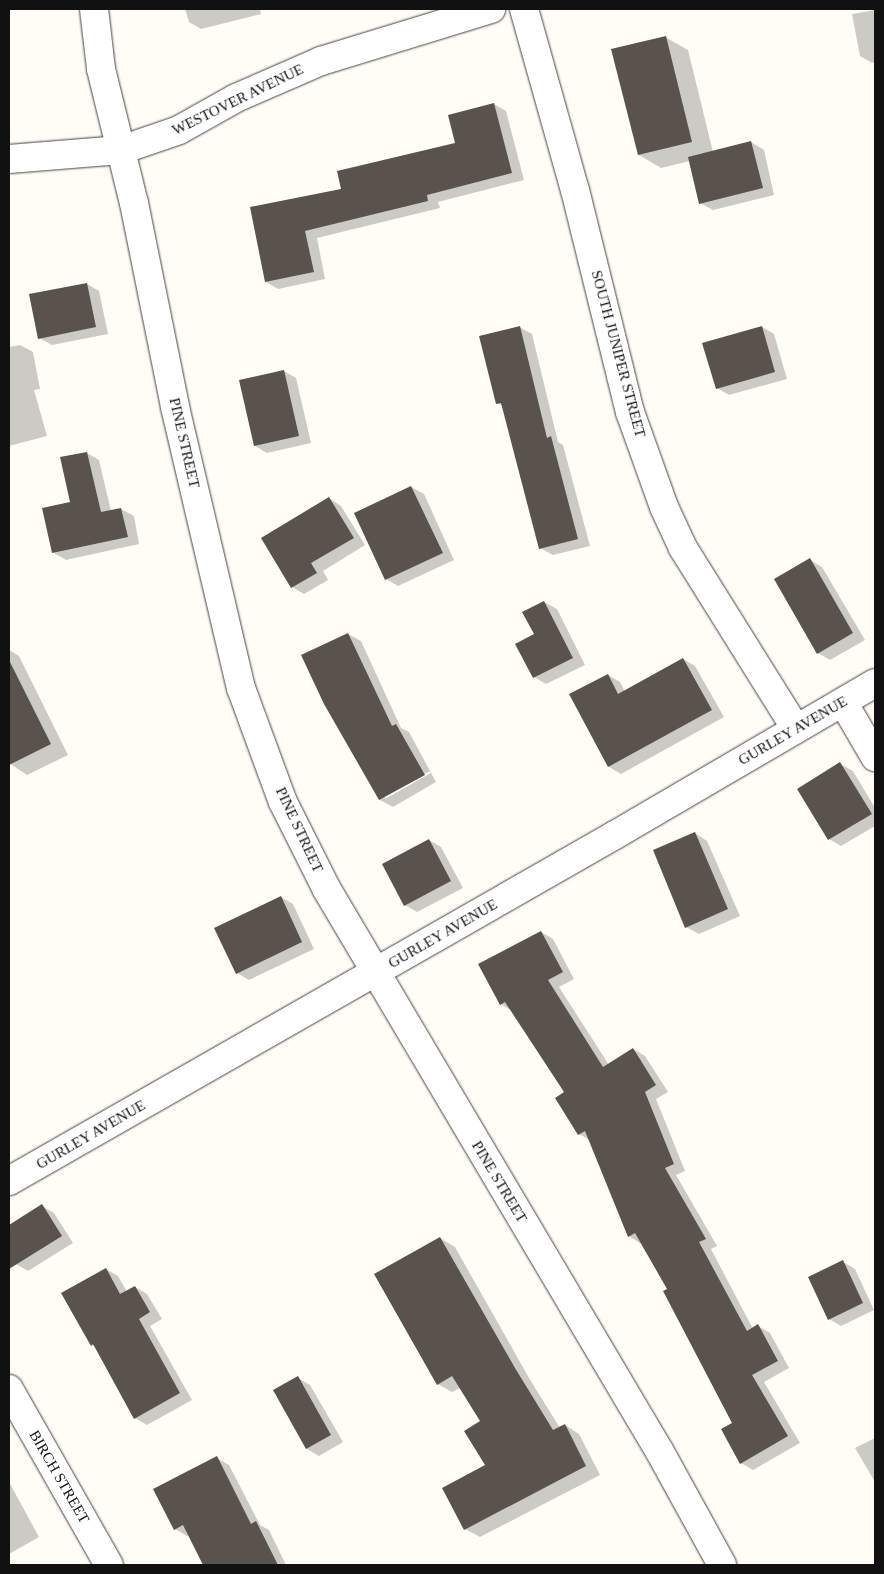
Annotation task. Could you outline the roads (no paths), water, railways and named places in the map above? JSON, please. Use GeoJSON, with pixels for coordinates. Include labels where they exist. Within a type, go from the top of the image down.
{"type":"FeatureCollection","features":[{"type":"Feature","properties":{"kind":"street","name":"PINE STREET"},"geometry":{"type":"LineString","coordinates":[[94,9],[101,69],[134,203],[175,407],[242,688],[283,802],[326,888],[660,1452],[722,1565]]}},
{"type":"Feature","properties":{"kind":"street","name":"WESTOVER AVENUE"},"geometry":{"type":"LineString","coordinates":[[9,159],[121,150],[179,130],[236,98],[321,61],[491,9]]}},
{"type":"Feature","properties":{"kind":"street","name":"SOUTH JUNIPER STREET"},"geometry":{"type":"LineString","coordinates":[[524,9],[574,190],[630,412],[664,506],[684,548],[796,729]]}},
{"type":"Feature","properties":{"kind":"street","name":"GURLEY AVENUE"},"geometry":{"type":"LineString","coordinates":[[9,1181],[375,973],[875,683]]}},
{"type":"Feature","properties":{"kind":"street"},"geometry":{"type":"LineString","coordinates":[[843,702],[875,757]]}},
{"type":"Feature","properties":{"kind":"street","name":"BIRCH STREET"},"geometry":{"type":"LineString","coordinates":[[9,1389],[109,1565]]}}]}
